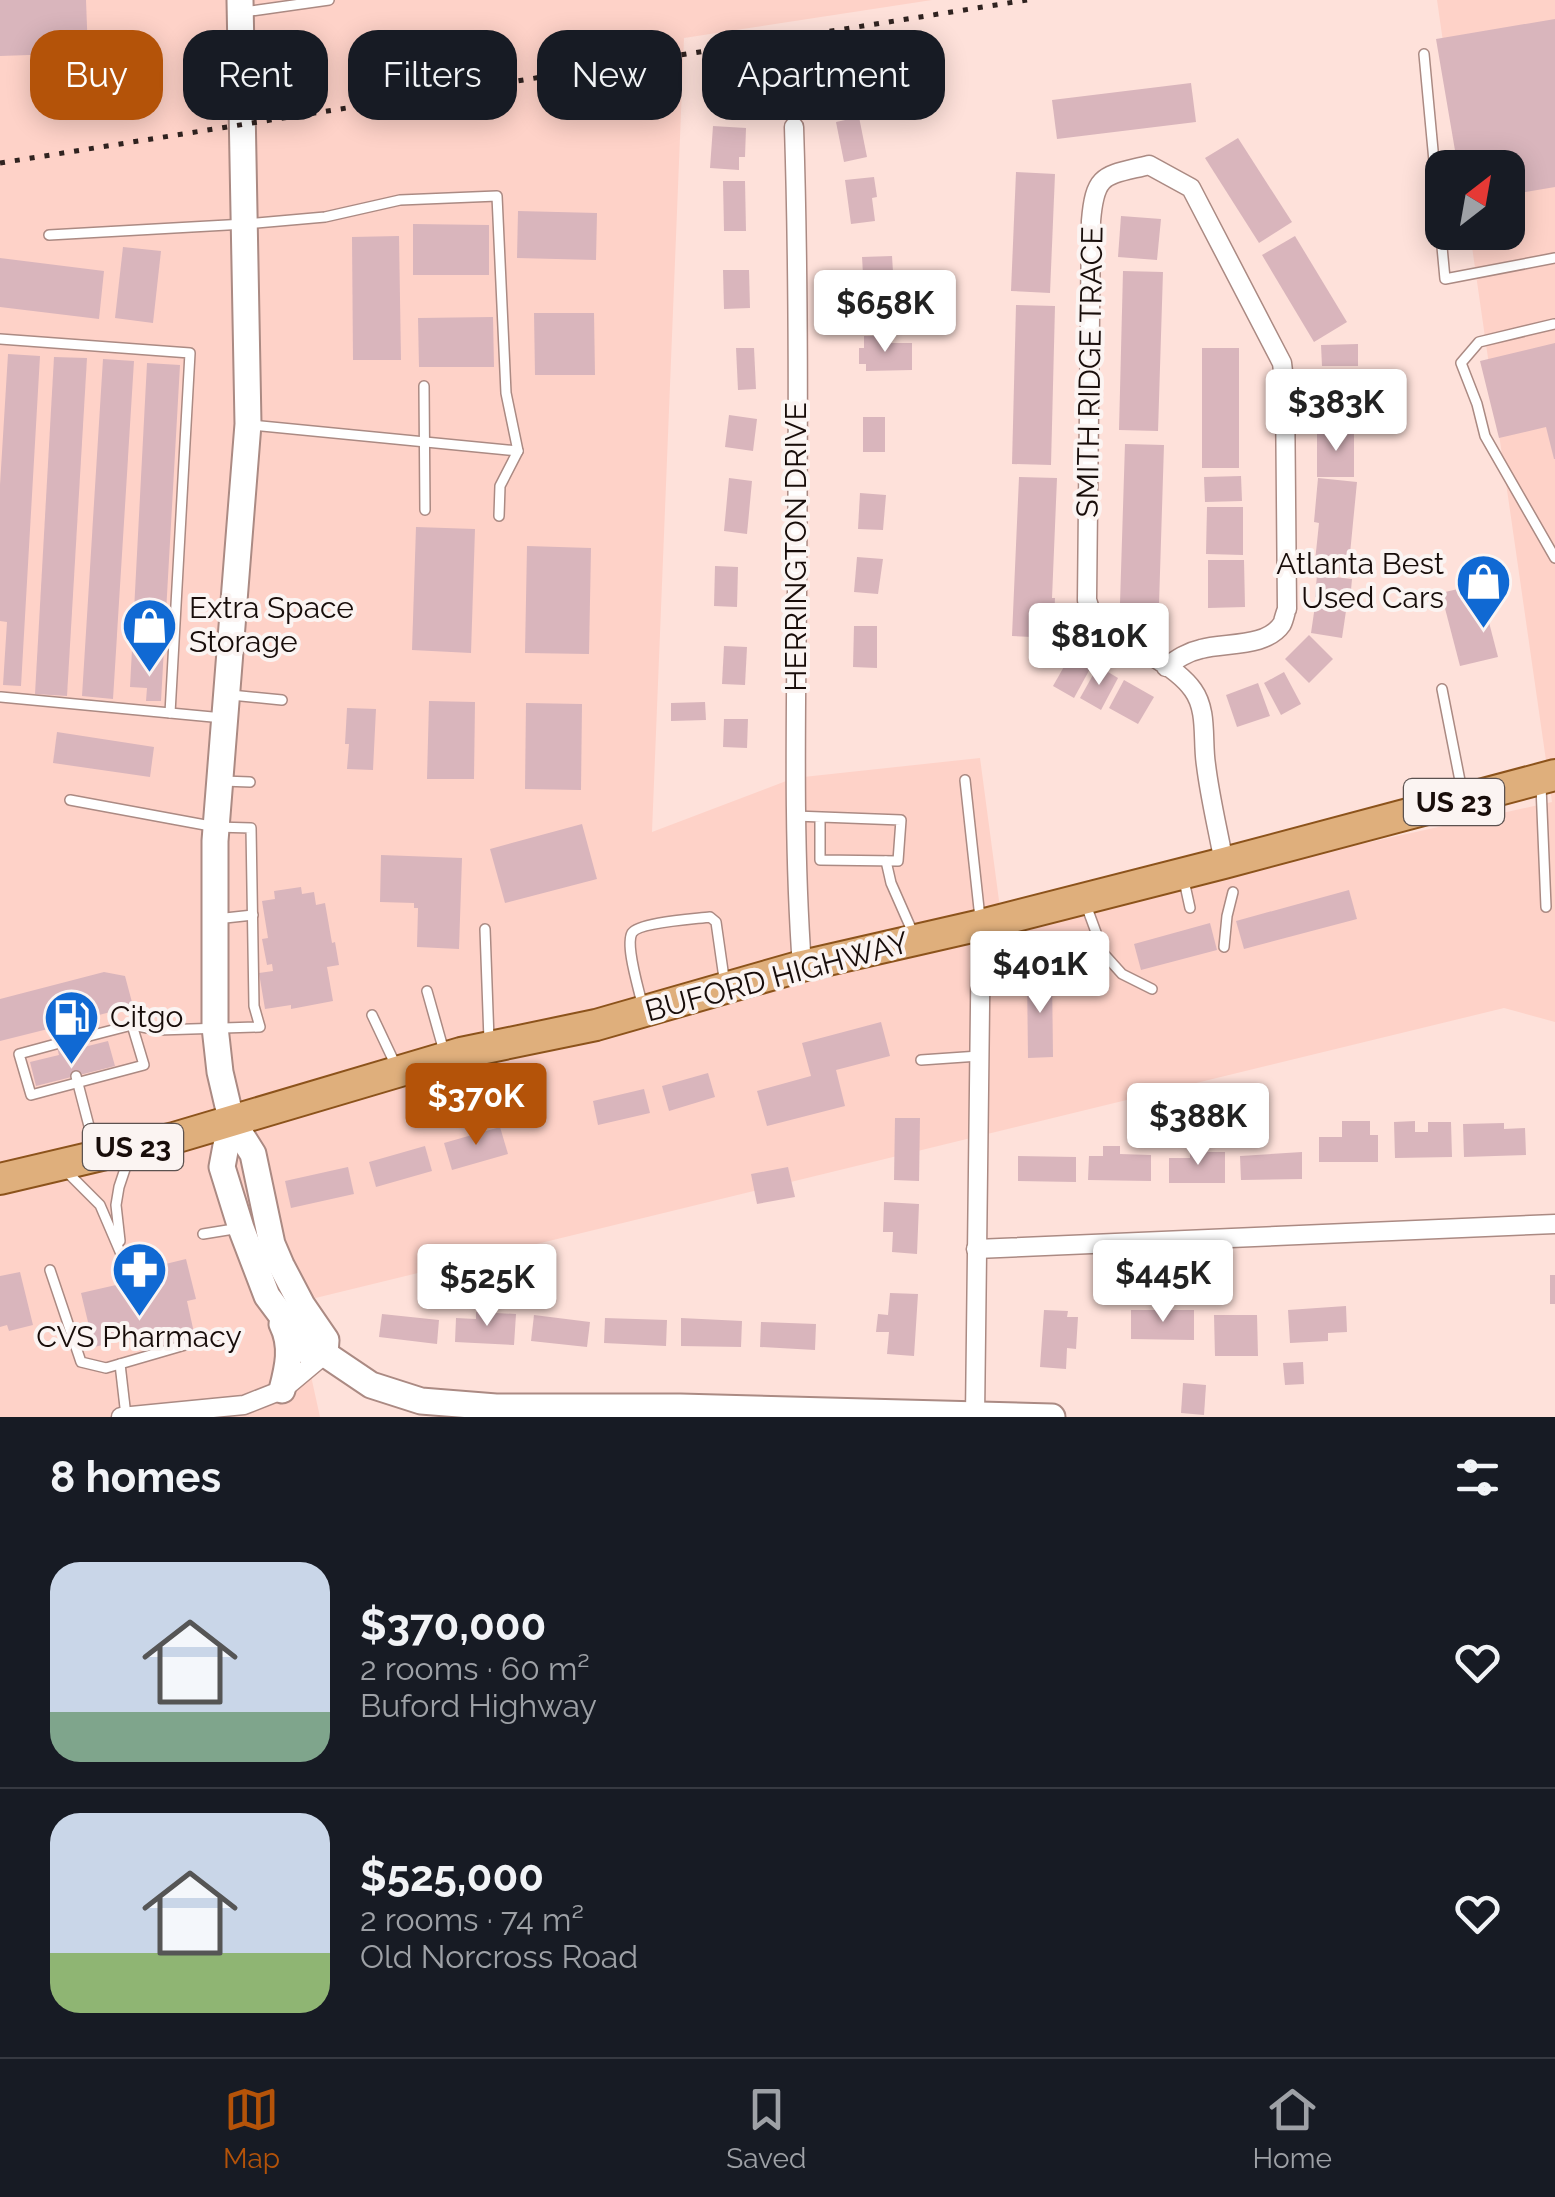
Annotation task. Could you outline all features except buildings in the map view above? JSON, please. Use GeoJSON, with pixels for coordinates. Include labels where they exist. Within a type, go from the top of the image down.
{"type":"FeatureCollection","features":[{"type":"Feature","properties":{"kind":"main road","name":"BUFORD HIGHWAY"},"geometry":{"type":"LineString","coordinates":[[0,1179],[174,1138],[398,1070],[596,1025],[802,966],[1182,874],[1228,878],[1464,799],[1548,777]]}},
{"type":"Feature","properties":{"kind":"street"},"geometry":{"type":"LineString","coordinates":[[241,6],[248,424],[216,827],[215,1027],[230,1120],[222,1166],[267,1296],[287,1334],[290,1362],[282,1390]]}},
{"type":"Feature","properties":{"kind":"street","name":"HERRINGTON DRIVE"},"geometry":{"type":"LineString","coordinates":[[794,127],[795,816],[802,966]]}},
{"type":"Feature","properties":{"kind":"street","name":"SMITH RIDGE TRACE"},"geometry":{"type":"LineString","coordinates":[[1166,667],[1198,650],[1269,636],[1282,624],[1286,609],[1285,388],[1282,363],[1190,188],[1148,165],[1106,177],[1094,191],[1087,600],[1096,628],[1181,676],[1194,692],[1200,708],[1205,761],[1228,878]]}},
{"type":"Feature","properties":{"kind":"street"},"geometry":{"type":"LineString","coordinates":[[975,1416],[981,925]]}},
{"type":"Feature","properties":{"kind":"street"},"geometry":{"type":"LineString","coordinates":[[124,1417],[245,1411],[282,1390],[325,1354],[326,1340],[302,1306],[272,1244],[253,1154],[230,1120]]}},
{"type":"Feature","properties":{"kind":"street"},"geometry":{"type":"LineString","coordinates":[[976,1250],[1555,1224]]}},
{"type":"Feature","properties":{"kind":"street"},"geometry":{"type":"LineString","coordinates":[[276,1311],[311,1355],[325,1354],[371,1385],[421,1401],[589,1412],[1052,1417]]}},
{"type":"Feature","properties":{"kind":"lane"},"geometry":{"type":"LineString","coordinates":[[241,6],[329,0]]}},
{"type":"Feature","properties":{"kind":"lane"},"geometry":{"type":"LineString","coordinates":[[1424,54],[1445,279],[1555,258]]}},
{"type":"Feature","properties":{"kind":"lane"},"geometry":{"type":"LineString","coordinates":[[49,235],[245,224],[325,217],[400,200],[497,196],[506,393],[518,451],[500,486],[498,516]]}},
{"type":"Feature","properties":{"kind":"lane"},"geometry":{"type":"LineString","coordinates":[[1554,324],[1479,342],[1461,363],[1485,436],[1555,558]]}},
{"type":"Feature","properties":{"kind":"lane"},"geometry":{"type":"LineString","coordinates":[[0,339],[190,353],[170,713]]}},
{"type":"Feature","properties":{"kind":"lane"},"geometry":{"type":"LineString","coordinates":[[424,386],[425,510]]}},
{"type":"Feature","properties":{"kind":"lane"},"geometry":{"type":"LineString","coordinates":[[248,424],[518,451]]}},
{"type":"Feature","properties":{"kind":"lane"},"geometry":{"type":"LineString","coordinates":[[1442,689],[1464,799]]}},
{"type":"Feature","properties":{"kind":"lane"},"geometry":{"type":"LineString","coordinates":[[1,697],[170,713],[282,700]]}},
{"type":"Feature","properties":{"kind":"lane"},"geometry":{"type":"LineString","coordinates":[[1546,907],[1548,777]]}},
{"type":"Feature","properties":{"kind":"lane"},"geometry":{"type":"LineString","coordinates":[[220,780],[250,782]]}},
{"type":"Feature","properties":{"kind":"lane"},"geometry":{"type":"LineString","coordinates":[[965,780],[981,925]]}},
{"type":"Feature","properties":{"kind":"lane"},"geometry":{"type":"LineString","coordinates":[[70,800],[216,827],[251,828],[254,1006],[260,1027],[158,1030],[132,1026],[90,1041],[70,1041]]}},
{"type":"Feature","properties":{"kind":"lane"},"geometry":{"type":"LineString","coordinates":[[795,816],[901,820],[898,861],[844,854],[820,860],[820,818]]}},
{"type":"Feature","properties":{"kind":"lane"},"geometry":{"type":"LineString","coordinates":[[846,832],[848,818]]}},
{"type":"Feature","properties":{"kind":"lane"},"geometry":{"type":"LineString","coordinates":[[868,819],[868,832]]}},
{"type":"Feature","properties":{"kind":"lane"},"geometry":{"type":"LineString","coordinates":[[867,849],[867,860]]}},
{"type":"Feature","properties":{"kind":"lane"},"geometry":{"type":"LineString","coordinates":[[886,860],[891,883],[916,940]]}},
{"type":"Feature","properties":{"kind":"lane"},"geometry":{"type":"LineString","coordinates":[[1182,874],[1190,908]]}},
{"type":"Feature","properties":{"kind":"lane"},"geometry":{"type":"LineString","coordinates":[[1224,948],[1228,878]]}},
{"type":"Feature","properties":{"kind":"lane"},"geometry":{"type":"LineString","coordinates":[[1084,899],[1104,954],[1122,974],[1152,989]]}},
{"type":"Feature","properties":{"kind":"lane"},"geometry":{"type":"LineString","coordinates":[[214,919],[253,915]]}},
{"type":"Feature","properties":{"kind":"lane"},"geometry":{"type":"LineString","coordinates":[[643,1012],[630,950],[631,935],[636,929],[710,918],[716,922],[719,933],[726,988]]}},
{"type":"Feature","properties":{"kind":"lane"},"geometry":{"type":"LineString","coordinates":[[485,928],[489,1048]]}},
{"type":"Feature","properties":{"kind":"lane"},"geometry":{"type":"LineString","coordinates":[[980,988],[1010,986]]}},
{"type":"Feature","properties":{"kind":"lane"},"geometry":{"type":"LineString","coordinates":[[427,991],[446,1058]]}},
{"type":"Feature","properties":{"kind":"lane"},"geometry":{"type":"LineString","coordinates":[[372,1015],[398,1070]]}},
{"type":"Feature","properties":{"kind":"lane"},"geometry":{"type":"LineString","coordinates":[[50,1050],[20,1054],[31,1095],[76,1079],[144,1065],[132,1026]]}},
{"type":"Feature","properties":{"kind":"lane"},"geometry":{"type":"LineString","coordinates":[[920,1060],[979,1056]]}},
{"type":"Feature","properties":{"kind":"lane"},"geometry":{"type":"LineString","coordinates":[[76,1079],[97,1156]]}},
{"type":"Feature","properties":{"kind":"lane"},"geometry":{"type":"LineString","coordinates":[[60,1165],[100,1204],[121,1254],[116,1205],[132,1148]]}},
{"type":"Feature","properties":{"kind":"lane"},"geometry":{"type":"LineString","coordinates":[[203,1234],[241,1228]]}},
{"type":"Feature","properties":{"kind":"lane"},"geometry":{"type":"LineString","coordinates":[[50,1270],[81,1362],[106,1368],[224,1334]]}},
{"type":"Feature","properties":{"kind":"lane"},"geometry":{"type":"LineString","coordinates":[[120,1364],[124,1417]]}},
{"type":"Feature","properties":{"kind":"shaded area"},"geometry":{"type":"Polygon","coordinates":[[[0,0],[932,0],[736,30],[702,30],[702,35],[684,38],[682,88],[682,30],[537,30],[537,120],[681,120],[652,832],[794,778],[980,758],[1002,923],[1552,802],[1472,250],[1525,250],[1525,150],[1459,150],[1437,0],[1555,0],[1555,1022],[1504,1008],[295,1303],[320,1417],[0,1417],[0,0]]]}},
{"type":"Feature","properties":{"kind":"railway"},"geometry":{"type":"LineString","coordinates":[[0,163],[1027,0]]}},
{"type":"Feature","properties":{"kind":"place","name":"Atlanta Best Used Cars"},"geometry":{"type":"Point","coordinates":[1483,630]}},
{"type":"Feature","properties":{"kind":"place","name":"Extra Space Storage"},"geometry":{"type":"Point","coordinates":[150,674]}},
{"type":"Feature","properties":{"kind":"place","name":"Citgo"},"geometry":{"type":"Point","coordinates":[71,1066]}},
{"type":"Feature","properties":{"kind":"place","name":"CVS Pharmacy"},"geometry":{"type":"Point","coordinates":[139,1318]}}]}
